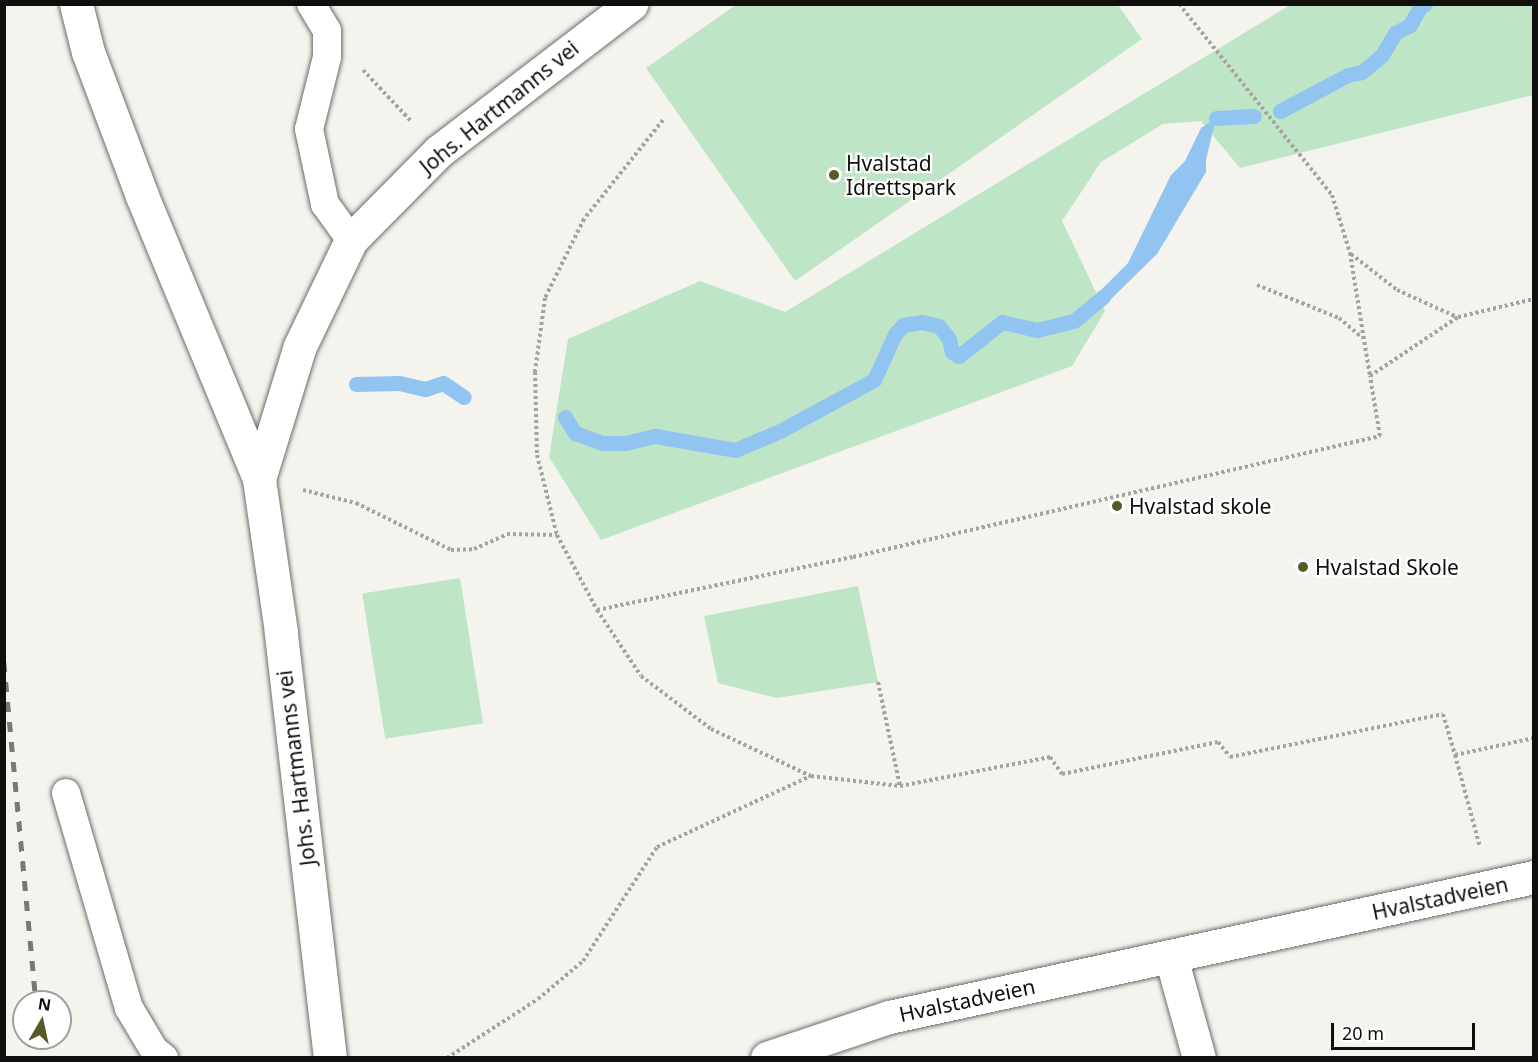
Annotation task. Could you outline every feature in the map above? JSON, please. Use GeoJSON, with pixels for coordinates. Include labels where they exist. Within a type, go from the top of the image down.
{"type":"FeatureCollection","features":[{"type":"Feature","properties":{"kind":"street","name":"Johs. Hartmanns vei"},"geometry":{"type":"LineString","coordinates":[[76,4],[88,52],[142,196],[259,479],[281,632],[330,1058]]}},
{"type":"Feature","properties":{"kind":"street","name":"Johs. Hartmanns vei"},"geometry":{"type":"LineString","coordinates":[[259,479],[300,346],[351,240],[439,151],[631,4]]}},
{"type":"Feature","properties":{"kind":"street","name":"Hvalstadveien"},"geometry":{"type":"LineString","coordinates":[[767,1058],[889,1017],[1533,877]]}},
{"type":"Feature","properties":{"kind":"street"},"geometry":{"type":"LineString","coordinates":[[1171,957],[1198,1058]]}},
{"type":"Feature","properties":{"kind":"lane"},"geometry":{"type":"LineString","coordinates":[[311,4],[327,31],[327,57],[309,129],[325,204],[351,240]]}},
{"type":"Feature","properties":{"kind":"lane"},"geometry":{"type":"LineString","coordinates":[[66,793],[129,1008],[154,1050],[164,1058]]}},
{"type":"Feature","properties":{"kind":"path"},"geometry":{"type":"LineString","coordinates":[[597,610],[865,554],[1380,436],[1350,253],[1332,195],[1179,4]]}},
{"type":"Feature","properties":{"kind":"path"},"geometry":{"type":"LineString","coordinates":[[327,31],[439,151]]}},
{"type":"Feature","properties":{"kind":"path"},"geometry":{"type":"LineString","coordinates":[[663,120],[584,219],[545,298],[536,372],[537,455],[557,535],[597,610],[642,676],[711,729],[811,776],[900,786],[1050,757],[1062,774],[1218,742],[1230,757],[1443,714],[1481,849]]}},
{"type":"Feature","properties":{"kind":"path"},"geometry":{"type":"LineString","coordinates":[[1350,253],[1396,290],[1458,317]]}},
{"type":"Feature","properties":{"kind":"path"},"geometry":{"type":"LineString","coordinates":[[1257,285],[1339,318],[1364,339]]}},
{"type":"Feature","properties":{"kind":"path"},"geometry":{"type":"LineString","coordinates":[[1370,376],[1458,317],[1533,299]]}},
{"type":"Feature","properties":{"kind":"path"},"geometry":{"type":"LineString","coordinates":[[259,479],[356,503],[451,550],[474,549],[507,534],[557,535]]}},
{"type":"Feature","properties":{"kind":"path"},"geometry":{"type":"LineString","coordinates":[[878,682],[900,786]]}},
{"type":"Feature","properties":{"kind":"path"},"geometry":{"type":"LineString","coordinates":[[1455,755],[1533,738]]}},
{"type":"Feature","properties":{"kind":"path"},"geometry":{"type":"LineString","coordinates":[[447,1058],[538,999],[583,961],[657,847],[811,776]]}},
{"type":"Feature","properties":{"kind":"green space","name":"Hvalstad Idrettspark"},"geometry":{"type":"Polygon","coordinates":[[[737,4],[1118,5],[1142,39],[795,281],[646,68],[737,4]]]}},
{"type":"Feature","properties":{"kind":"green space"},"geometry":{"type":"Polygon","coordinates":[[[1290,5],[1533,5],[1533,95],[1240,168],[1201,121],[1163,124],[1101,162],[1062,221],[1105,311],[1072,366],[601,540],[549,457],[568,339],[700,281],[785,312],[1290,5]]]}},
{"type":"Feature","properties":{"kind":"green space"},"geometry":{"type":"Polygon","coordinates":[[[460,578],[483,723],[385,739],[362,593],[460,578]]]}},
{"type":"Feature","properties":{"kind":"green space"},"geometry":{"type":"Polygon","coordinates":[[[858,586],[878,682],[777,698],[718,683],[704,616],[858,586]]]}},
{"type":"Feature","properties":{"kind":"water"},"geometry":{"type":"Polygon","coordinates":[[[1216,118],[1206,160],[1206,172],[1157,254],[1111,299],[1104,296],[1102,289],[1128,263],[1171,175],[1185,161],[1201,128],[1216,118]]]}},
{"type":"Feature","properties":{"kind":"waterway"},"geometry":{"type":"LineString","coordinates":[[1280,111],[1348,75],[1362,72],[1382,55],[1395,33],[1410,25],[1420,7],[1425,4]]}},
{"type":"Feature","properties":{"kind":"waterway"},"geometry":{"type":"LineString","coordinates":[[1216,118],[1254,116]]}},
{"type":"Feature","properties":{"kind":"waterway"},"geometry":{"type":"LineString","coordinates":[[565,417],[575,433],[603,443],[626,443],[655,436],[735,450],[780,431],[874,380],[895,334],[903,325],[922,322],[939,326],[949,339],[952,352],[959,356],[1002,322],[1037,330],[1074,321],[1104,296]]}},
{"type":"Feature","properties":{"kind":"waterway"},"geometry":{"type":"LineString","coordinates":[[356,384],[399,383],[425,389],[443,383],[464,397]]}},
{"type":"Feature","properties":{"kind":"railway"},"geometry":{"type":"LineString","coordinates":[[4,662],[35,990]]}},
{"type":"Feature","properties":{"kind":"railway"},"geometry":{"type":"LineString","coordinates":[[41,1050],[41,1058]]}},
{"type":"Feature","properties":{"kind":"place","name":"Hvalstad Idrettspark"},"geometry":{"type":"Point","coordinates":[834,175]}},
{"type":"Feature","properties":{"kind":"place","name":"Hvalstad skole"},"geometry":{"type":"Point","coordinates":[1117,506]}},
{"type":"Feature","properties":{"kind":"place","name":"Hvalstad Skole"},"geometry":{"type":"Point","coordinates":[1303,567]}}]}
